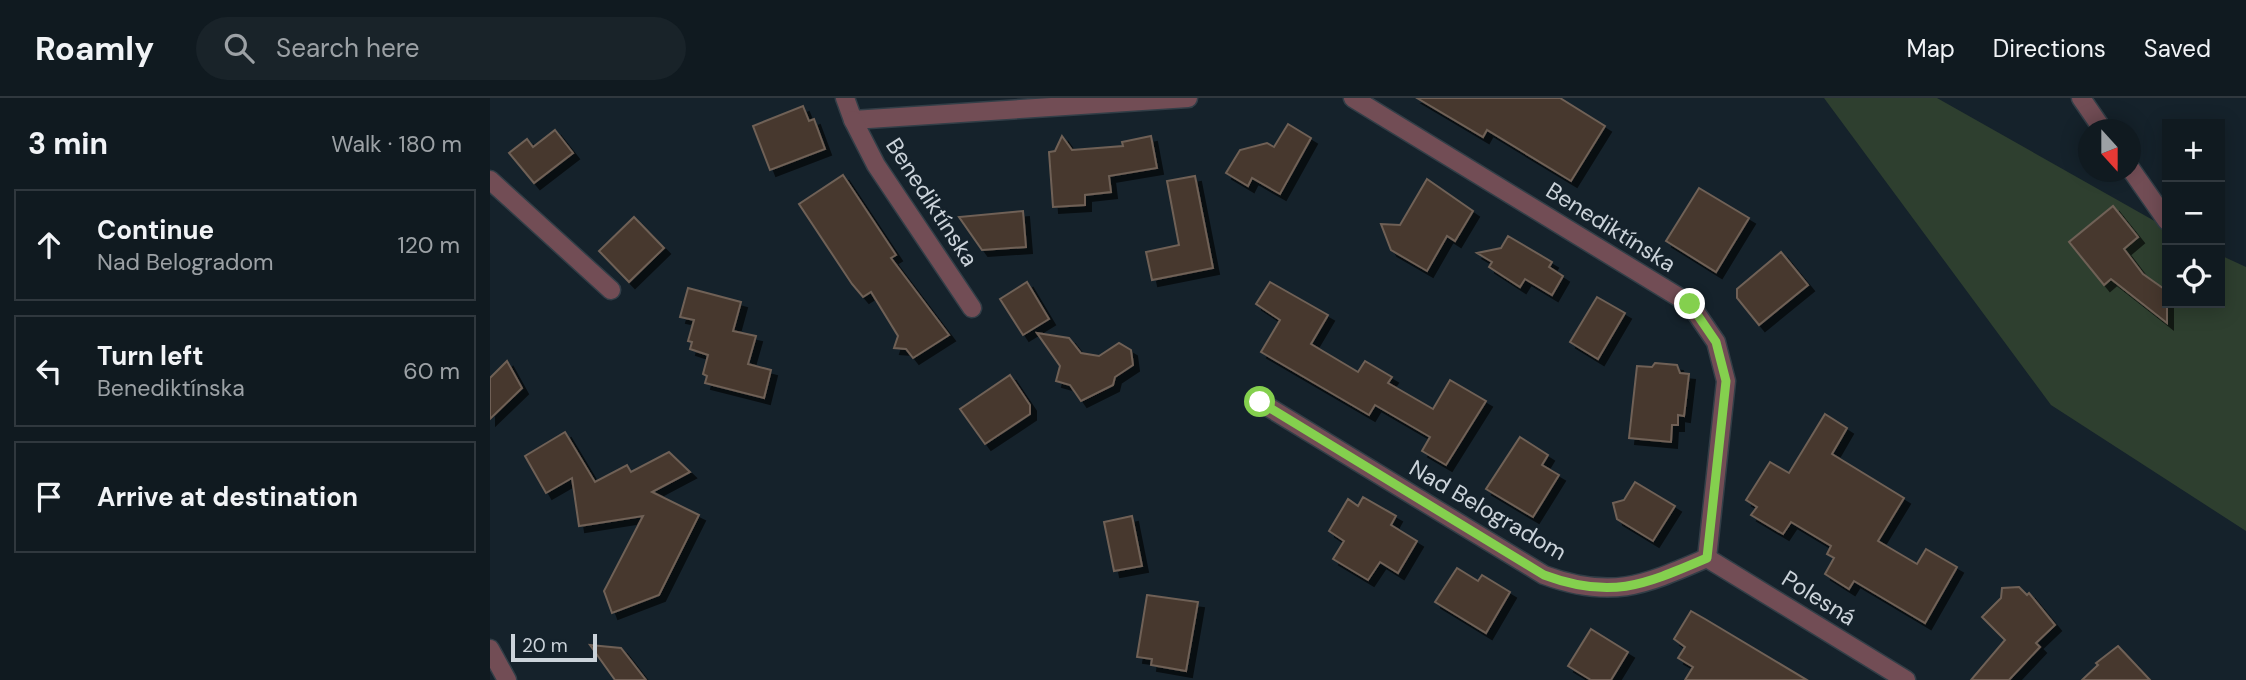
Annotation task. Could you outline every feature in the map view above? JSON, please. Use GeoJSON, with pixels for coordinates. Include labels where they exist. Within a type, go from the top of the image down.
{"type":"FeatureCollection","features":[{"type":"Feature","properties":{"kind":"street","name":"Benediktínska"},"geometry":{"type":"LineString","coordinates":[[845,98],[876,165],[972,308]]}},
{"type":"Feature","properties":{"kind":"street","name":"Benediktínska"},"geometry":{"type":"LineString","coordinates":[[853,120],[1188,98]]}},
{"type":"Feature","properties":{"kind":"street","name":"Benediktínska"},"geometry":{"type":"LineString","coordinates":[[1353,98],[1690,304],[1705,322],[1716,342],[1726,381],[1707,558]]}},
{"type":"Feature","properties":{"kind":"street"},"geometry":{"type":"LineString","coordinates":[[2081,98],[2095,119]]}},
{"type":"Feature","properties":{"kind":"street"},"geometry":{"type":"LineString","coordinates":[[490,180],[611,290]]}},
{"type":"Feature","properties":{"kind":"street"},"geometry":{"type":"LineString","coordinates":[[2140,182],[2162,214]]}},
{"type":"Feature","properties":{"kind":"street","name":"Nad Belogradom"},"geometry":{"type":"LineString","coordinates":[[1260,402],[1544,575],[1569,584],[1594,590],[1624,587],[1656,580],[1707,558]]}},
{"type":"Feature","properties":{"kind":"street","name":"Polesná"},"geometry":{"type":"LineString","coordinates":[[1707,558],[1906,680]]}},
{"type":"Feature","properties":{"kind":"street"},"geometry":{"type":"LineString","coordinates":[[490,649],[507,680]]}},
{"type":"Feature","properties":{"kind":"green space"},"geometry":{"type":"Polygon","coordinates":[[[1824,98],[1937,98],[2078,178],[2078,182],[2086,182],[2162,225],[2162,308],[2225,308],[2225,257],[2246,267],[2246,531],[2051,405],[1824,98]]]}},
{"type":"Feature","properties":{"kind":"building"},"geometry":{"type":"Polygon","coordinates":[[[1417,98],[1560,98],[1605,126],[1571,181],[1487,130],[1483,137],[1417,98]]]}},
{"type":"Feature","properties":{"kind":"building"},"geometry":{"type":"Polygon","coordinates":[[[803,106],[809,121],[814,119],[825,149],[770,170],[753,126],[803,106]]]}},
{"type":"Feature","properties":{"kind":"building"},"geometry":{"type":"Polygon","coordinates":[[[1288,124],[1311,138],[1280,194],[1252,178],[1248,186],[1226,173],[1240,150],[1267,143],[1274,147],[1288,124]]]}},
{"type":"Feature","properties":{"kind":"building"},"geometry":{"type":"Polygon","coordinates":[[[555,130],[573,153],[534,183],[509,153],[527,139],[533,147],[555,130]]]}},
{"type":"Feature","properties":{"kind":"building"},"geometry":{"type":"Polygon","coordinates":[[[1062,136],[1072,150],[1123,146],[1122,142],[1151,136],[1157,168],[1109,176],[1111,192],[1085,195],[1085,205],[1053,207],[1049,152],[1055,151],[1062,136]]]}},
{"type":"Feature","properties":{"kind":"building"},"geometry":{"type":"Polygon","coordinates":[[[843,175],[896,255],[891,258],[949,335],[913,358],[906,349],[894,348],[898,336],[871,292],[863,297],[852,284],[799,204],[843,175]]]}},
{"type":"Feature","properties":{"kind":"building"},"geometry":{"type":"Polygon","coordinates":[[[1195,176],[1213,268],[1152,280],[1146,252],[1179,245],[1167,181],[1195,176]]]}},
{"type":"Feature","properties":{"kind":"building"},"geometry":{"type":"Polygon","coordinates":[[[1427,179],[1473,211],[1455,241],[1447,236],[1427,271],[1391,250],[1381,224],[1400,225],[1427,179]]]}},
{"type":"Feature","properties":{"kind":"building"},"geometry":{"type":"Polygon","coordinates":[[[1699,188],[1749,218],[1716,272],[1666,241],[1699,188]]]}},
{"type":"Feature","properties":{"kind":"building"},"geometry":{"type":"Polygon","coordinates":[[[2113,206],[2138,237],[2124,249],[2143,274],[2162,287],[2162,308],[2167,308],[2167,323],[2111,279],[2104,285],[2069,242],[2113,206]]]}},
{"type":"Feature","properties":{"kind":"building"},"geometry":{"type":"Polygon","coordinates":[[[1023,211],[1026,247],[982,250],[959,217],[1023,211]]]}},
{"type":"Feature","properties":{"kind":"building"},"geometry":{"type":"Polygon","coordinates":[[[634,217],[664,248],[629,282],[599,251],[634,217]]]}},
{"type":"Feature","properties":{"kind":"building"},"geometry":{"type":"Polygon","coordinates":[[[1508,236],[1552,262],[1549,267],[1563,276],[1552,295],[1525,279],[1520,287],[1489,267],[1492,262],[1477,253],[1501,248],[1508,236]]]}},
{"type":"Feature","properties":{"kind":"building"},"geometry":{"type":"Polygon","coordinates":[[[1781,252],[1808,285],[1759,325],[1737,298],[1737,289],[1781,252]]]}},
{"type":"Feature","properties":{"kind":"building"},"geometry":{"type":"Polygon","coordinates":[[[1027,282],[1049,319],[1023,335],[1000,299],[1027,282]]]}},
{"type":"Feature","properties":{"kind":"building"},"geometry":{"type":"Polygon","coordinates":[[[1270,282],[1328,315],[1311,344],[1358,372],[1365,361],[1392,377],[1388,383],[1433,409],[1450,380],[1486,401],[1446,465],[1422,451],[1430,437],[1375,405],[1369,415],[1261,352],[1280,320],[1256,304],[1270,282]]]}},
{"type":"Feature","properties":{"kind":"building"},"geometry":{"type":"Polygon","coordinates":[[[688,288],[741,302],[733,331],[756,336],[748,364],[771,370],[764,398],[705,383],[707,376],[703,374],[708,355],[690,349],[692,342],[688,341],[694,320],[680,317],[688,288]]]}},
{"type":"Feature","properties":{"kind":"building"},"geometry":{"type":"Polygon","coordinates":[[[1597,297],[1625,313],[1598,359],[1570,342],[1597,297]]]}},
{"type":"Feature","properties":{"kind":"building"},"geometry":{"type":"Polygon","coordinates":[[[1037,333],[1069,338],[1081,353],[1099,356],[1119,343],[1131,350],[1133,365],[1115,377],[1113,385],[1081,401],[1070,385],[1056,381],[1060,366],[1037,333]]]}},
{"type":"Feature","properties":{"kind":"building"},"geometry":{"type":"Polygon","coordinates":[[[507,361],[522,388],[490,419],[490,378],[507,361]]]}},
{"type":"Feature","properties":{"kind":"building"},"geometry":{"type":"Polygon","coordinates":[[[1655,363],[1677,365],[1680,373],[1689,374],[1684,416],[1678,415],[1678,425],[1672,425],[1671,442],[1629,438],[1637,366],[1652,367],[1655,363]]]}},
{"type":"Feature","properties":{"kind":"building"},"geometry":{"type":"Polygon","coordinates":[[[1010,375],[1030,405],[1030,414],[985,444],[960,409],[1010,375]]]}},
{"type":"Feature","properties":{"kind":"building"},"geometry":{"type":"Polygon","coordinates":[[[1825,414],[1847,428],[1832,454],[1904,498],[1878,541],[1917,564],[1926,549],[1957,567],[1925,623],[1854,581],[1849,589],[1825,574],[1834,558],[1827,554],[1831,546],[1791,522],[1783,534],[1751,515],[1757,507],[1746,500],[1770,462],[1789,473],[1825,414]]]}},
{"type":"Feature","properties":{"kind":"building"},"geometry":{"type":"Polygon","coordinates":[[[565,432],[595,482],[627,465],[631,472],[669,452],[690,472],[652,492],[699,515],[659,595],[612,613],[604,591],[643,516],[579,526],[572,478],[546,493],[525,456],[565,432]]]}},
{"type":"Feature","properties":{"kind":"building"},"geometry":{"type":"Polygon","coordinates":[[[1520,437],[1548,455],[1542,465],[1559,475],[1533,517],[1486,489],[1520,437]]]}},
{"type":"Feature","properties":{"kind":"building"},"geometry":{"type":"Polygon","coordinates":[[[1635,482],[1675,506],[1653,541],[1617,519],[1613,503],[1624,500],[1635,482]]]}},
{"type":"Feature","properties":{"kind":"building"},"geometry":{"type":"Polygon","coordinates":[[[1363,497],[1396,516],[1391,525],[1417,541],[1398,573],[1380,562],[1368,580],[1333,559],[1344,541],[1329,531],[1348,499],[1358,506],[1363,497]]]}},
{"type":"Feature","properties":{"kind":"building"},"geometry":{"type":"Polygon","coordinates":[[[1132,516],[1142,566],[1114,571],[1104,522],[1132,516]]]}},
{"type":"Feature","properties":{"kind":"building"},"geometry":{"type":"Polygon","coordinates":[[[1457,568],[1478,581],[1482,575],[1510,592],[1486,633],[1435,602],[1457,568]]]}},
{"type":"Feature","properties":{"kind":"building"},"geometry":{"type":"Polygon","coordinates":[[[2019,587],[2027,595],[2029,593],[2055,625],[2036,643],[2040,647],[2009,680],[1971,680],[2005,640],[1982,617],[2001,598],[2002,588],[2019,587]]]}},
{"type":"Feature","properties":{"kind":"building"},"geometry":{"type":"Polygon","coordinates":[[[1147,595],[1198,602],[1186,671],[1151,665],[1152,659],[1137,657],[1147,595]]]}},
{"type":"Feature","properties":{"kind":"building"},"geometry":{"type":"Polygon","coordinates":[[[1691,611],[1807,680],[1685,680],[1693,667],[1678,658],[1685,647],[1674,639],[1691,611]]]}},
{"type":"Feature","properties":{"kind":"building"},"geometry":{"type":"Polygon","coordinates":[[[1591,629],[1628,652],[1611,680],[1591,680],[1568,666],[1591,629]]]}},
{"type":"Feature","properties":{"kind":"building"},"geometry":{"type":"Polygon","coordinates":[[[590,645],[621,648],[646,680],[615,680],[590,645]]]}},
{"type":"Feature","properties":{"kind":"building"},"geometry":{"type":"Polygon","coordinates":[[[2118,646],[2150,680],[2082,680],[2098,665],[2096,663],[2118,646]]]}},
{"type":"Feature","properties":{"kind":"route"},"geometry":{"type":"LineString","coordinates":[[1260,402],[1544,575],[1594,590],[1656,580],[1707,558],[1726,381],[1716,342],[1705,322],[1690,304]]}}]}
